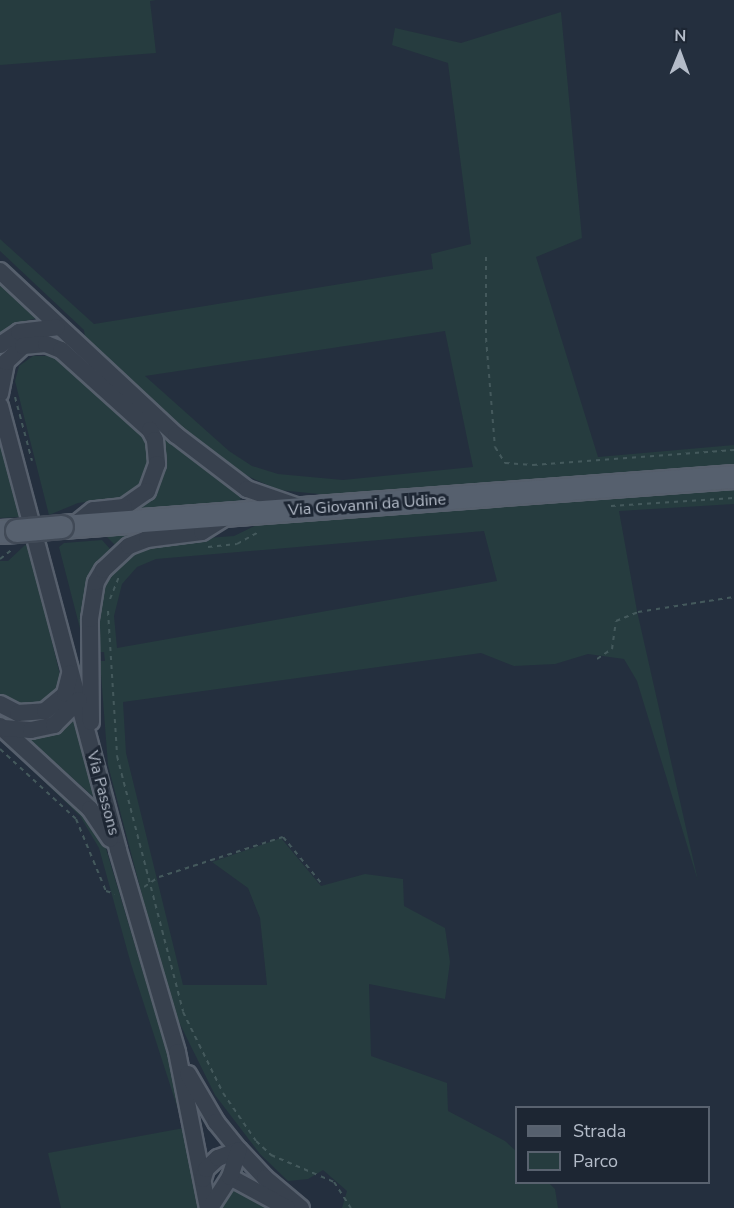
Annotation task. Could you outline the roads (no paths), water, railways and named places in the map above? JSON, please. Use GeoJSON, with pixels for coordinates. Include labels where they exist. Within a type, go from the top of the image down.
{"type":"FeatureCollection","features":[{"type":"Feature","properties":{"kind":"main road","name":"Via Giovanni da Udine"},"geometry":{"type":"LineString","coordinates":[[9,531],[734,477]]}},
{"type":"Feature","properties":{"kind":"street"},"geometry":{"type":"LineString","coordinates":[[0,271],[57,327],[176,435],[247,489],[308,510]]}},
{"type":"Feature","properties":{"kind":"street"},"geometry":{"type":"LineString","coordinates":[[0,345],[19,332],[57,327]]}},
{"type":"Feature","properties":{"kind":"street"},"geometry":{"type":"LineString","coordinates":[[6,390],[6,362],[23,346],[46,344],[61,350],[150,430],[155,440],[157,464],[147,491],[124,507],[93,510],[67,527]]}},
{"type":"Feature","properties":{"kind":"street","name":"Via Passons"},"geometry":{"type":"LineString","coordinates":[[0,406],[130,894],[177,1052],[209,1208]]}},
{"type":"Feature","properties":{"kind":"street"},"geometry":{"type":"LineString","coordinates":[[91,750],[90,619],[96,582],[103,570],[129,546],[147,538],[202,532],[230,515]]}},
{"type":"Feature","properties":{"kind":"street"},"geometry":{"type":"LineString","coordinates":[[0,704],[18,713],[45,711],[65,693],[71,673]]}},
{"type":"Feature","properties":{"kind":"street"},"geometry":{"type":"LineString","coordinates":[[1,727],[31,730],[54,725],[79,700]]}},
{"type":"Feature","properties":{"kind":"street"},"geometry":{"type":"LineString","coordinates":[[1,727],[90,809],[118,850]]}},
{"type":"Feature","properties":{"kind":"street"},"geometry":{"type":"LineString","coordinates":[[177,1052],[199,1097],[239,1150],[265,1178],[302,1208]]}},
{"type":"Feature","properties":{"kind":"street"},"geometry":{"type":"LineString","coordinates":[[203,1179],[206,1169],[218,1158],[239,1150]]}},
{"type":"Feature","properties":{"kind":"street","name":"Via Passons"},"geometry":{"type":"LineString","coordinates":[[209,1208],[230,1177],[239,1150]]}},
{"type":"Feature","properties":{"kind":"street"},"geometry":{"type":"LineString","coordinates":[[230,1177],[287,1208]]}}]}
